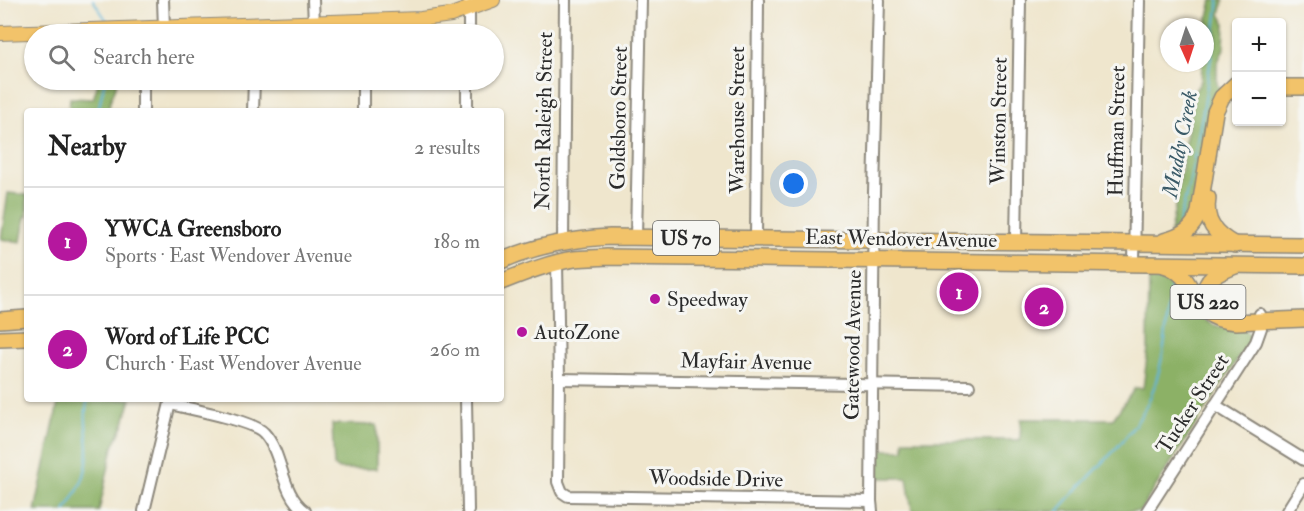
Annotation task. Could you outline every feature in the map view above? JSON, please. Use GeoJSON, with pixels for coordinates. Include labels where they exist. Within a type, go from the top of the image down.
{"type":"FeatureCollection","features":[{"type":"Feature","properties":{"kind":"highway"},"geometry":{"type":"LineString","coordinates":[[1286,79],[1304,79]]}},
{"type":"Feature","properties":{"kind":"highway"},"geometry":{"type":"LineString","coordinates":[[1286,87],[1304,87]]}},
{"type":"Feature","properties":{"kind":"highway"},"geometry":{"type":"LineString","coordinates":[[1154,245],[1184,234],[1192,228],[1196,220],[1215,112],[1222,97],[1232,88]]}},
{"type":"Feature","properties":{"kind":"highway"},"geometry":{"type":"LineString","coordinates":[[1232,98],[1223,113],[1206,209],[1209,222],[1216,232],[1235,245]]}},
{"type":"Feature","properties":{"kind":"highway","name":"East Wendover Avenue"},"geometry":{"type":"LineString","coordinates":[[504,260],[528,250],[562,242],[636,237],[1304,245]]}},
{"type":"Feature","properties":{"kind":"highway","name":"East Wendover Avenue"},"geometry":{"type":"LineString","coordinates":[[504,281],[529,271],[574,259],[615,257],[1304,266]]}},
{"type":"Feature","properties":{"kind":"highway"},"geometry":{"type":"LineString","coordinates":[[1158,263],[1180,274],[1190,286],[1202,309],[1211,317],[1226,322],[1260,318],[1304,319]]}},
{"type":"Feature","properties":{"kind":"highway","name":"US 220"},"geometry":{"type":"LineString","coordinates":[[1239,264],[1209,280],[1204,290],[1208,303],[1225,314],[1260,318],[1304,311]]}},
{"type":"Feature","properties":{"kind":"highway"},"geometry":{"type":"LineString","coordinates":[[0,320],[24,318]]}},
{"type":"Feature","properties":{"kind":"highway"},"geometry":{"type":"LineString","coordinates":[[0,339],[24,338]]}},
{"type":"Feature","properties":{"kind":"main road"},"geometry":{"type":"LineString","coordinates":[[392,24],[435,18],[469,5],[493,0]]}},
{"type":"Feature","properties":{"kind":"main road"},"geometry":{"type":"LineString","coordinates":[[306,24],[325,24]]}},
{"type":"Feature","properties":{"kind":"main road"},"geometry":{"type":"LineString","coordinates":[[0,33],[24,33]]}},
{"type":"Feature","properties":{"kind":"street"},"geometry":{"type":"LineString","coordinates":[[163,0],[165,24]]}},
{"type":"Feature","properties":{"kind":"street"},"geometry":{"type":"LineString","coordinates":[[314,0],[315,23]]}},
{"type":"Feature","properties":{"kind":"street","name":"North Raleigh Street"},"geometry":{"type":"LineString","coordinates":[[562,242],[565,0]]}},
{"type":"Feature","properties":{"kind":"street","name":"Goldsboro Street"},"geometry":{"type":"LineString","coordinates":[[636,237],[641,0]]}},
{"type":"Feature","properties":{"kind":"street","name":"Warehouse Street"},"geometry":{"type":"LineString","coordinates":[[756,240],[758,0]]}},
{"type":"Feature","properties":{"kind":"street","name":"Gatewood Avenue"},"geometry":{"type":"LineString","coordinates":[[872,506],[873,260],[879,0]]}},
{"type":"Feature","properties":{"kind":"street","name":"Winston Street"},"geometry":{"type":"LineString","coordinates":[[1016,242],[1020,0]]}},
{"type":"Feature","properties":{"kind":"street","name":"Huffman Street"},"geometry":{"type":"LineString","coordinates":[[1134,262],[1139,0]]}},
{"type":"Feature","properties":{"kind":"street"},"geometry":{"type":"LineString","coordinates":[[469,5],[469,24]]}},
{"type":"Feature","properties":{"kind":"street"},"geometry":{"type":"LineString","coordinates":[[143,90],[143,108]]}},
{"type":"Feature","properties":{"kind":"street"},"geometry":{"type":"LineString","coordinates":[[253,108],[254,90]]}},
{"type":"Feature","properties":{"kind":"street"},"geometry":{"type":"LineString","coordinates":[[363,90],[363,108]]}},
{"type":"Feature","properties":{"kind":"street"},"geometry":{"type":"LineString","coordinates":[[467,90],[467,108]]}},
{"type":"Feature","properties":{"kind":"street"},"geometry":{"type":"LineString","coordinates":[[557,263],[559,379]]}},
{"type":"Feature","properties":{"kind":"street","name":"Tucker Street"},"geometry":{"type":"LineString","coordinates":[[1148,511],[1256,342],[1260,318]]}},
{"type":"Feature","properties":{"kind":"street","name":"Mayfair Avenue"},"geometry":{"type":"LineString","coordinates":[[559,379],[969,386]]}},
{"type":"Feature","properties":{"kind":"street","name":"Woodside Drive"},"geometry":{"type":"LineString","coordinates":[[559,379],[558,483],[562,492],[568,496],[872,506]]}},
{"type":"Feature","properties":{"kind":"street"},"geometry":{"type":"LineString","coordinates":[[144,511],[171,402],[251,424],[263,431],[272,445],[290,492],[298,506],[305,511]]}},
{"type":"Feature","properties":{"kind":"street"},"geometry":{"type":"LineString","coordinates":[[466,402],[468,511]]}},
{"type":"Feature","properties":{"kind":"street"},"geometry":{"type":"LineString","coordinates":[[1215,405],[1304,460]]}},
{"type":"Feature","properties":{"kind":"street"},"geometry":{"type":"LineString","coordinates":[[1287,511],[1304,484]]}},
{"type":"Feature","properties":{"kind":"green space"},"geometry":{"type":"Polygon","coordinates":[[[1212,0],[1224,0],[1220,14],[1225,23],[1224,48],[1217,64],[1217,85],[1222,89],[1190,221],[1170,233],[1193,94],[1201,81],[1202,72],[1214,72],[1214,18],[1208,18],[1212,0]]]}},
{"type":"Feature","properties":{"kind":"green space"},"geometry":{"type":"Polygon","coordinates":[[[96,90],[115,90],[109,108],[69,108],[70,98],[93,99],[96,90]]]}},
{"type":"Feature","properties":{"kind":"green space"},"geometry":{"type":"Polygon","coordinates":[[[8,193],[24,195],[24,223],[21,242],[1,239],[8,193]]]}},
{"type":"Feature","properties":{"kind":"green space"},"geometry":{"type":"Polygon","coordinates":[[[1149,275],[1174,279],[1183,287],[1195,308],[1206,320],[1225,328],[1243,329],[1250,335],[1250,340],[1140,511],[912,511],[907,478],[878,478],[879,450],[904,450],[904,440],[1020,440],[1021,419],[1113,419],[1135,388],[1143,388],[1148,349],[1149,275]]]}},
{"type":"Feature","properties":{"kind":"green space"},"geometry":{"type":"Polygon","coordinates":[[[58,402],[130,402],[113,447],[99,511],[35,511],[58,402]]]}},
{"type":"Feature","properties":{"kind":"green space"},"geometry":{"type":"Polygon","coordinates":[[[332,424],[377,425],[377,469],[339,469],[334,466],[332,424]]]}},
{"type":"Feature","properties":{"kind":"waterway"},"geometry":{"type":"LineString","coordinates":[[93,0],[107,21]]}},
{"type":"Feature","properties":{"kind":"waterway","name":"Muddy Creek"},"geometry":{"type":"LineString","coordinates":[[1179,223],[1190,180],[1205,100],[1219,0]]}},
{"type":"Feature","properties":{"kind":"waterway"},"geometry":{"type":"LineString","coordinates":[[99,108],[103,90]]}},
{"type":"Feature","properties":{"kind":"waterway","name":"Muddy Creek"},"geometry":{"type":"LineString","coordinates":[[1058,511],[1124,440],[1142,414],[1160,368],[1170,286]]}},
{"type":"Feature","properties":{"kind":"waterway"},"geometry":{"type":"LineString","coordinates":[[65,511],[84,476],[88,458],[88,402]]}},
{"type":"Feature","properties":{"kind":"place","name":"YWCA Greensboro"},"geometry":{"type":"Point","coordinates":[959,292]}},
{"type":"Feature","properties":{"kind":"place","name":"Speedway"},"geometry":{"type":"Point","coordinates":[655,299]}},
{"type":"Feature","properties":{"kind":"place","name":"Word of Life PCC"},"geometry":{"type":"Point","coordinates":[1044,307]}},
{"type":"Feature","properties":{"kind":"place","name":"AutoZone"},"geometry":{"type":"Point","coordinates":[522,332]}}]}
